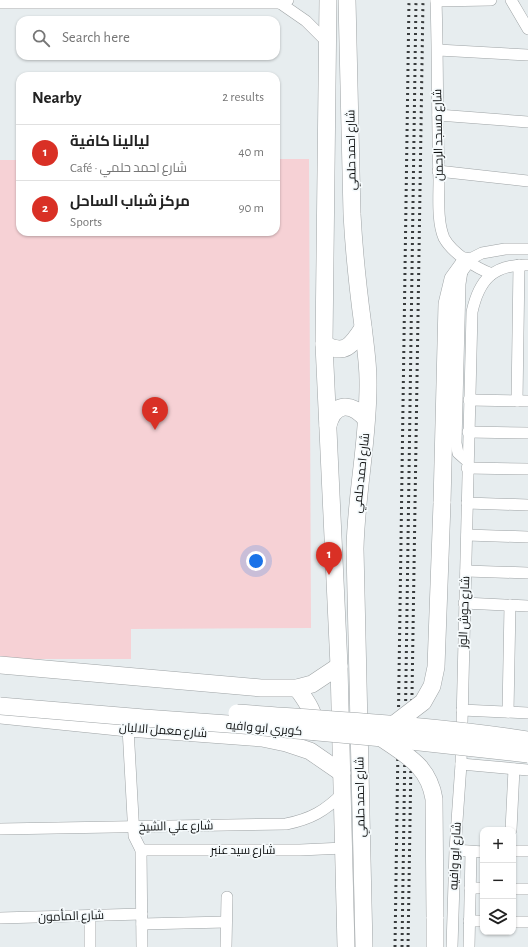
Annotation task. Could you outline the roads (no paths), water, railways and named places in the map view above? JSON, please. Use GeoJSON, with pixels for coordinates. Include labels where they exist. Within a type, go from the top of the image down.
{"type":"FeatureCollection","features":[{"type":"Feature","properties":{"kind":"main road","name":"شارع احمد حلمي"},"geometry":{"type":"LineString","coordinates":[[328,0],[324,344],[339,666],[346,947]]}},
{"type":"Feature","properties":{"kind":"main road","name":"شارع احمد حلمي"},"geometry":{"type":"LineString","coordinates":[[347,0],[352,214],[354,245],[368,364],[368,399],[355,542],[364,947]]}},
{"type":"Feature","properties":{"kind":"main road"},"geometry":{"type":"LineString","coordinates":[[393,725],[423,702],[432,686],[436,667],[442,503],[446,304],[453,279],[466,261]]}},
{"type":"Feature","properties":{"kind":"main road"},"geometry":{"type":"LineString","coordinates":[[324,344],[338,350],[344,349],[350,346],[363,328]]}},
{"type":"Feature","properties":{"kind":"main road"},"geometry":{"type":"LineString","coordinates":[[328,425],[330,416],[337,410],[345,407],[354,408],[366,420]]}},
{"type":"Feature","properties":{"kind":"main road"},"geometry":{"type":"LineString","coordinates":[[0,665],[245,686],[297,688],[312,684],[339,666]]}},
{"type":"Feature","properties":{"kind":"main road"},"geometry":{"type":"LineString","coordinates":[[297,688],[313,711],[316,724],[315,737],[310,751]]}},
{"type":"Feature","properties":{"kind":"main road","name":"كوبري ابو وافيه"},"geometry":{"type":"LineString","coordinates":[[0,697],[393,725],[528,740]]}},
{"type":"Feature","properties":{"kind":"main road","name":"كوبري ابو وافيه"},"geometry":{"type":"LineString","coordinates":[[0,706],[242,725],[383,738],[528,754]]}},
{"type":"Feature","properties":{"kind":"main road"},"geometry":{"type":"LineString","coordinates":[[0,714],[102,720],[116,715]]}},
{"type":"Feature","properties":{"kind":"main road","name":"شارع معمل الالبان"},"geometry":{"type":"LineString","coordinates":[[0,714],[128,728],[262,738],[310,751],[342,773]]}},
{"type":"Feature","properties":{"kind":"main road"},"geometry":{"type":"LineString","coordinates":[[383,738],[415,761],[424,771],[432,788],[434,799],[435,947]]}},
{"type":"Feature","properties":{"kind":"street"},"geometry":{"type":"LineString","coordinates":[[436,0],[491,0]]}},
{"type":"Feature","properties":{"kind":"street","name":"شارع مسجد الرحمن"},"geometry":{"type":"LineString","coordinates":[[436,0],[440,224],[442,233],[449,245],[466,261],[480,270],[492,274]]}},
{"type":"Feature","properties":{"kind":"street"},"geometry":{"type":"LineString","coordinates":[[511,0],[528,29]]}},
{"type":"Feature","properties":{"kind":"street"},"geometry":{"type":"LineString","coordinates":[[2,2],[284,2],[328,43]]}},
{"type":"Feature","properties":{"kind":"street"},"geometry":{"type":"LineString","coordinates":[[438,50],[528,55]]}},
{"type":"Feature","properties":{"kind":"street"},"geometry":{"type":"LineString","coordinates":[[438,115],[528,122]]}},
{"type":"Feature","properties":{"kind":"street"},"geometry":{"type":"LineString","coordinates":[[438,171],[528,181]]}},
{"type":"Feature","properties":{"kind":"street"},"geometry":{"type":"LineString","coordinates":[[528,249],[505,249],[482,253],[466,261],[461,275],[460,284],[456,438],[458,453],[467,468],[528,469]]}},
{"type":"Feature","properties":{"kind":"street"},"geometry":{"type":"LineString","coordinates":[[469,400],[523,401],[523,265],[509,266],[492,274]]}},
{"type":"Feature","properties":{"kind":"street","name":"شارع حوش الوز"},"geometry":{"type":"LineString","coordinates":[[461,764],[464,603],[467,535],[467,468],[472,312],[474,301],[481,285],[492,274]]}},
{"type":"Feature","properties":{"kind":"street"},"geometry":{"type":"LineString","coordinates":[[468,432],[528,434]]}},
{"type":"Feature","properties":{"kind":"street"},"geometry":{"type":"LineString","coordinates":[[467,503],[528,505]]}},
{"type":"Feature","properties":{"kind":"street"},"geometry":{"type":"LineString","coordinates":[[467,535],[528,537]]}},
{"type":"Feature","properties":{"kind":"street"},"geometry":{"type":"LineString","coordinates":[[466,571],[528,573]]}},
{"type":"Feature","properties":{"kind":"street"},"geometry":{"type":"LineString","coordinates":[[464,603],[528,606]]}},
{"type":"Feature","properties":{"kind":"street"},"geometry":{"type":"LineString","coordinates":[[508,712],[510,605]]}},
{"type":"Feature","properties":{"kind":"street"},"geometry":{"type":"LineString","coordinates":[[462,710],[528,713]]}},
{"type":"Feature","properties":{"kind":"street"},"geometry":{"type":"LineString","coordinates":[[128,728],[134,836],[141,850],[142,947]]}},
{"type":"Feature","properties":{"kind":"street"},"geometry":{"type":"LineString","coordinates":[[461,764],[528,770]]}},
{"type":"Feature","properties":{"kind":"street","name":"شارع ابو وافيه"},"geometry":{"type":"LineString","coordinates":[[452,947],[455,850],[461,764]]}},
{"type":"Feature","properties":{"kind":"street"},"geometry":{"type":"LineString","coordinates":[[511,827],[514,769]]}},
{"type":"Feature","properties":{"kind":"street","name":"شارع علي الشيخ"},"geometry":{"type":"LineString","coordinates":[[0,829],[286,824],[302,821],[317,814],[331,805],[343,793]]}},
{"type":"Feature","properties":{"kind":"street","name":"شارع سيد عنبر"},"geometry":{"type":"LineString","coordinates":[[141,850],[300,850],[344,848]]}},
{"type":"Feature","properties":{"kind":"street"},"geometry":{"type":"LineString","coordinates":[[455,850],[480,852]]}},
{"type":"Feature","properties":{"kind":"street"},"geometry":{"type":"LineString","coordinates":[[516,851],[528,851]]}},
{"type":"Feature","properties":{"kind":"street","name":"شارع ابو وافيه"},"geometry":{"type":"LineString","coordinates":[[469,947],[471,852]]}},
{"type":"Feature","properties":{"kind":"street"},"geometry":{"type":"LineString","coordinates":[[470,888],[480,888]]}},
{"type":"Feature","properties":{"kind":"street"},"geometry":{"type":"LineString","coordinates":[[516,889],[528,889]]}},
{"type":"Feature","properties":{"kind":"street"},"geometry":{"type":"LineString","coordinates":[[226,897],[226,947]]}},
{"type":"Feature","properties":{"kind":"street"},"geometry":{"type":"LineString","coordinates":[[90,916],[90,947]]}},
{"type":"Feature","properties":{"kind":"street","name":"شارع المأمون"},"geometry":{"type":"LineString","coordinates":[[0,918],[90,916],[226,922]]}},
{"type":"Feature","properties":{"kind":"street"},"geometry":{"type":"LineString","coordinates":[[469,921],[480,921]]}},
{"type":"Feature","properties":{"kind":"street"},"geometry":{"type":"LineString","coordinates":[[516,922],[528,922]]}},
{"type":"Feature","properties":{"kind":"railway"},"geometry":{"type":"LineString","coordinates":[[395,947],[409,0]]}},
{"type":"Feature","properties":{"kind":"railway"},"geometry":{"type":"LineString","coordinates":[[402,947],[416,0]]}},
{"type":"Feature","properties":{"kind":"railway"},"geometry":{"type":"LineString","coordinates":[[408,947],[423,0]]}},
{"type":"Feature","properties":{"kind":"place","name":"مركز شباب الساحل"},"geometry":{"type":"Point","coordinates":[155,430]}},
{"type":"Feature","properties":{"kind":"place","name":"ليالينا كافية"},"geometry":{"type":"Point","coordinates":[329,575]}}]}
